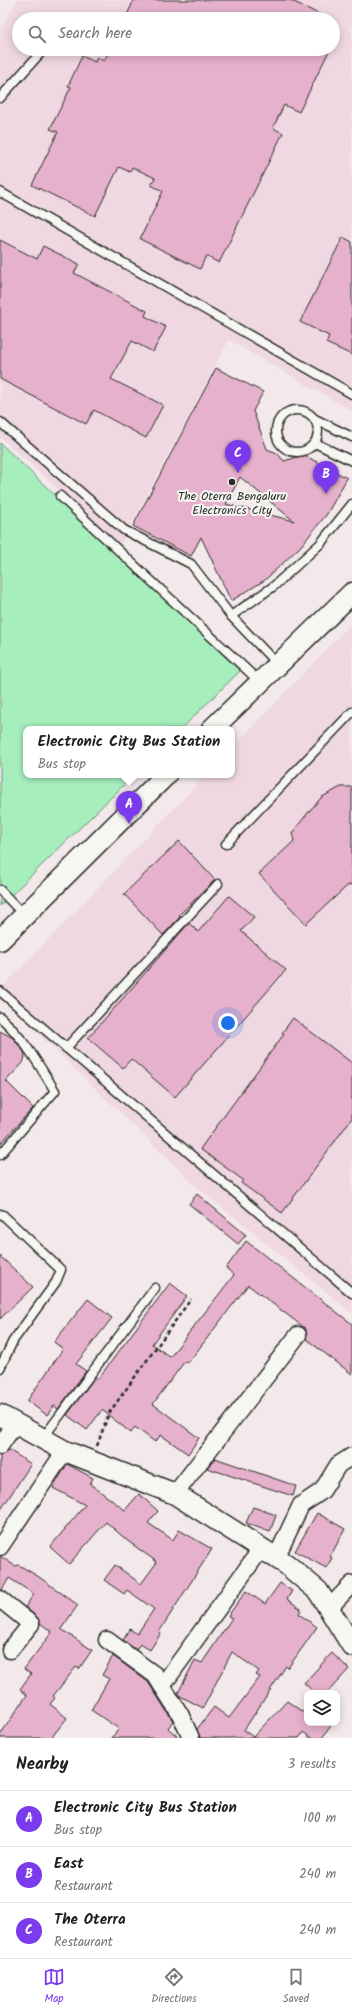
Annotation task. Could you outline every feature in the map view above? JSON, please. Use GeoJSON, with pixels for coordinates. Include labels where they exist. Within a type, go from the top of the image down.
{"type":"FeatureCollection","features":[{"type":"Feature","properties":{"kind":"street"},"geometry":{"type":"LineString","coordinates":[[215,726],[352,593]]}},
{"type":"Feature","properties":{"kind":"street"},"geometry":{"type":"LineString","coordinates":[[0,940],[163,778]]}},
{"type":"Feature","properties":{"kind":"street"},"geometry":{"type":"LineString","coordinates":[[175,1494],[298,1335]]}},
{"type":"Feature","properties":{"kind":"street"},"geometry":{"type":"LineString","coordinates":[[0,1446],[8,1420],[65,1450],[175,1494],[286,1564],[318,1591],[352,1646]]}},
{"type":"Feature","properties":{"kind":"street"},"geometry":{"type":"LineString","coordinates":[[0,1547],[65,1450]]}},
{"type":"Feature","properties":{"kind":"street"},"geometry":{"type":"LineString","coordinates":[[162,1686],[269,1553],[301,1505],[322,1491],[338,1465],[352,1456]]}},
{"type":"Feature","properties":{"kind":"street"},"geometry":{"type":"LineString","coordinates":[[329,1608],[352,1584]]}},
{"type":"Feature","properties":{"kind":"street"},"geometry":{"type":"LineString","coordinates":[[0,1598],[31,1624],[10,1650]]}},
{"type":"Feature","properties":{"kind":"street"},"geometry":{"type":"LineString","coordinates":[[107,1640],[156,1675],[180,1714],[191,1738]]}},
{"type":"Feature","properties":{"kind":"lane"},"geometry":{"type":"LineString","coordinates":[[0,98],[38,56]]}},
{"type":"Feature","properties":{"kind":"lane"},"geometry":{"type":"LineString","coordinates":[[0,192],[352,394]]}},
{"type":"Feature","properties":{"kind":"lane"},"geometry":{"type":"LineString","coordinates":[[315,419],[318,434],[315,443],[308,449],[300,452],[291,451],[283,446],[276,433],[277,425],[280,418],[293,410],[305,411],[315,419],[352,437]]}},
{"type":"Feature","properties":{"kind":"lane"},"geometry":{"type":"LineString","coordinates":[[0,422],[124,530],[191,564],[231,616],[278,665]]}},
{"type":"Feature","properties":{"kind":"lane"},"geometry":{"type":"LineString","coordinates":[[315,443],[352,461]]}},
{"type":"Feature","properties":{"kind":"lane"},"geometry":{"type":"LineString","coordinates":[[60,496],[260,682]]}},
{"type":"Feature","properties":{"kind":"lane"},"geometry":{"type":"LineString","coordinates":[[231,616],[274,586],[320,544],[352,504]]}},
{"type":"Feature","properties":{"kind":"lane"},"geometry":{"type":"LineString","coordinates":[[226,844],[352,712]]}},
{"type":"Feature","properties":{"kind":"lane"},"geometry":{"type":"LineString","coordinates":[[66,1048],[218,884]]}},
{"type":"Feature","properties":{"kind":"lane"},"geometry":{"type":"LineString","coordinates":[[0,890],[24,915]]}},
{"type":"Feature","properties":{"kind":"lane"},"geometry":{"type":"LineString","coordinates":[[0,991],[352,1293]]}},
{"type":"Feature","properties":{"kind":"lane"},"geometry":{"type":"LineString","coordinates":[[0,1017],[12,1028],[32,1054],[55,1091],[0,1155]]}},
{"type":"Feature","properties":{"kind":"lane"},"geometry":{"type":"LineString","coordinates":[[0,1214],[3,1215],[60,1270],[56,1282],[12,1341],[2,1358],[0,1368]]}},
{"type":"Feature","properties":{"kind":"lane"},"geometry":{"type":"LineString","coordinates":[[43,1439],[155,1288]]}},
{"type":"Feature","properties":{"kind":"path"},"geometry":{"type":"LineString","coordinates":[[92,1461],[109,1412],[191,1299]]}},
{"type":"Feature","properties":{"kind":"shaded area"},"geometry":{"type":"Polygon","coordinates":[[[17,0],[352,0],[352,411],[229,340],[120,545],[0,437],[0,29],[17,0]]]}},
{"type":"Feature","properties":{"kind":"shaded area"},"geometry":{"type":"Polygon","coordinates":[[[352,623],[352,1313],[196,1186],[0,996],[0,990],[203,778],[235,778],[235,745],[352,623]]]}},
{"type":"Feature","properties":{"kind":"green space"},"geometry":{"type":"Polygon","coordinates":[[[0,443],[240,671],[184,726],[23,726],[23,778],[131,778],[0,906],[0,443]]]}},
{"type":"Feature","properties":{"kind":"building"},"geometry":{"type":"Polygon","coordinates":[[[134,0],[290,0],[315,12],[128,12],[134,0]]]}},
{"type":"Feature","properties":{"kind":"building"},"geometry":{"type":"Polygon","coordinates":[[[82,56],[95,62],[97,57],[104,61],[106,56],[327,56],[299,112],[284,105],[273,128],[283,133],[219,263],[206,256],[200,269],[140,239],[163,191],[151,185],[155,178],[132,167],[130,172],[119,167],[95,216],[32,185],[58,132],[50,129],[71,87],[68,86],[82,56]]]}},
{"type":"Feature","properties":{"kind":"building"},"geometry":{"type":"Polygon","coordinates":[[[343,237],[352,242],[352,355],[326,343],[329,336],[300,322],[343,237]]]}},
{"type":"Feature","properties":{"kind":"building"},"geometry":{"type":"Polygon","coordinates":[[[0,240],[37,259],[43,246],[79,264],[74,273],[147,311],[145,316],[166,327],[153,352],[132,341],[111,379],[163,405],[146,438],[94,410],[86,424],[0,379],[0,240]]]}},
{"type":"Feature","properties":{"kind":"building"},"geometry":{"type":"Polygon","coordinates":[[[216,368],[263,392],[253,411],[267,449],[277,453],[284,461],[298,457],[300,453],[347,478],[327,514],[300,547],[265,580],[231,601],[201,537],[191,556],[133,526],[216,368]],[[240,477],[226,504],[294,521],[240,477]]]}},
{"type":"Feature","properties":{"kind":"building"},"geometry":{"type":"Polygon","coordinates":[[[341,787],[352,787],[352,884],[347,886],[306,924],[259,874],[294,841],[292,833],[322,797],[341,787]]]}},
{"type":"Feature","properties":{"kind":"building"},"geometry":{"type":"Polygon","coordinates":[[[179,841],[215,880],[179,915],[181,916],[163,935],[124,894],[179,841]]]}},
{"type":"Feature","properties":{"kind":"building"},"geometry":{"type":"Polygon","coordinates":[[[229,896],[254,917],[241,931],[286,970],[175,1097],[131,1059],[123,1068],[88,1038],[189,923],[198,932],[229,896]]]}},
{"type":"Feature","properties":{"kind":"building"},"geometry":{"type":"Polygon","coordinates":[[[293,1018],[352,1063],[352,1118],[282,1213],[241,1183],[243,1180],[200,1149],[284,1034],[282,1033],[293,1018]]]}},
{"type":"Feature","properties":{"kind":"building"},"geometry":{"type":"Polygon","coordinates":[[[0,1031],[13,1038],[24,1052],[25,1057],[23,1063],[6,1081],[33,1108],[0,1144],[0,1031]]]}},
{"type":"Feature","properties":{"kind":"building"},"geometry":{"type":"Polygon","coordinates":[[[197,1194],[246,1235],[238,1244],[189,1204],[197,1194]]]}},
{"type":"Feature","properties":{"kind":"building"},"geometry":{"type":"Polygon","coordinates":[[[246,1241],[352,1324],[352,1374],[306,1339],[306,1329],[248,1285],[188,1363],[185,1361],[153,1404],[199,1438],[188,1454],[161,1435],[155,1442],[135,1427],[131,1433],[102,1410],[87,1430],[67,1415],[95,1377],[98,1379],[170,1283],[187,1296],[152,1344],[170,1357],[234,1275],[226,1268],[246,1241]]]}},
{"type":"Feature","properties":{"kind":"building"},"geometry":{"type":"Polygon","coordinates":[[[0,1256],[33,1287],[0,1319],[0,1256]]]}},
{"type":"Feature","properties":{"kind":"building"},"geometry":{"type":"Polygon","coordinates":[[[88,1299],[112,1318],[76,1364],[86,1371],[58,1409],[54,1406],[47,1415],[27,1401],[63,1349],[54,1342],[88,1299]]]}},
{"type":"Feature","properties":{"kind":"building"},"geometry":{"type":"Polygon","coordinates":[[[9,1450],[31,1464],[0,1511],[0,1455],[9,1450]]]}},
{"type":"Feature","properties":{"kind":"building"},"geometry":{"type":"Polygon","coordinates":[[[215,1458],[296,1486],[293,1496],[207,1468],[215,1458]]]}},
{"type":"Feature","properties":{"kind":"building"},"geometry":{"type":"Polygon","coordinates":[[[67,1464],[93,1478],[90,1484],[125,1510],[139,1494],[158,1511],[148,1523],[173,1540],[179,1530],[212,1549],[159,1632],[161,1633],[150,1650],[140,1644],[136,1650],[123,1640],[130,1629],[137,1634],[154,1609],[127,1590],[124,1594],[104,1580],[115,1565],[141,1584],[157,1562],[129,1542],[106,1522],[69,1564],[50,1547],[85,1505],[53,1488],[67,1464]]]}},
{"type":"Feature","properties":{"kind":"building"},"geometry":{"type":"Polygon","coordinates":[[[253,1507],[276,1515],[270,1532],[246,1523],[253,1507]]]}},
{"type":"Feature","properties":{"kind":"building"},"geometry":{"type":"Polygon","coordinates":[[[317,1513],[345,1529],[330,1557],[332,1558],[326,1568],[295,1551],[317,1513]]]}},
{"type":"Feature","properties":{"kind":"building"},"geometry":{"type":"Polygon","coordinates":[[[0,1556],[15,1566],[19,1565],[39,1577],[78,1605],[61,1629],[92,1650],[79,1669],[76,1667],[53,1696],[55,1698],[50,1704],[67,1718],[51,1738],[0,1738],[0,1735],[27,1695],[20,1689],[31,1674],[24,1669],[52,1632],[40,1623],[37,1617],[25,1607],[34,1594],[9,1578],[2,1590],[0,1590],[0,1556]]]}},
{"type":"Feature","properties":{"kind":"building"},"geometry":{"type":"Polygon","coordinates":[[[280,1583],[292,1591],[287,1599],[301,1609],[299,1614],[317,1627],[288,1668],[286,1666],[244,1730],[253,1737],[287,1701],[304,1713],[304,1726],[331,1726],[322,1738],[311,1738],[303,1732],[299,1738],[200,1738],[197,1729],[214,1707],[229,1718],[260,1677],[256,1675],[259,1671],[232,1652],[203,1708],[180,1696],[178,1693],[195,1660],[202,1663],[232,1618],[228,1616],[246,1591],[265,1604],[280,1583]]]}},
{"type":"Feature","properties":{"kind":"building"},"geometry":{"type":"Polygon","coordinates":[[[332,1653],[349,1669],[330,1690],[312,1690],[304,1683],[332,1653]]]}},
{"type":"Feature","properties":{"kind":"building"},"geometry":{"type":"Polygon","coordinates":[[[113,1656],[148,1682],[173,1721],[168,1728],[179,1738],[111,1738],[119,1729],[91,1710],[109,1679],[102,1675],[113,1656]]]}},
{"type":"Feature","properties":{"kind":"place","name":"The Oterra"},"geometry":{"type":"Point","coordinates":[238,473]}},
{"type":"Feature","properties":{"kind":"place","name":"The Oterra Bengaluru Electronics City"},"geometry":{"type":"Point","coordinates":[232,482]}},
{"type":"Feature","properties":{"kind":"place","name":"East"},"geometry":{"type":"Point","coordinates":[326,494]}},
{"type":"Feature","properties":{"kind":"place","name":"Electronic City Bus Station"},"geometry":{"type":"Point","coordinates":[129,824]}}]}
